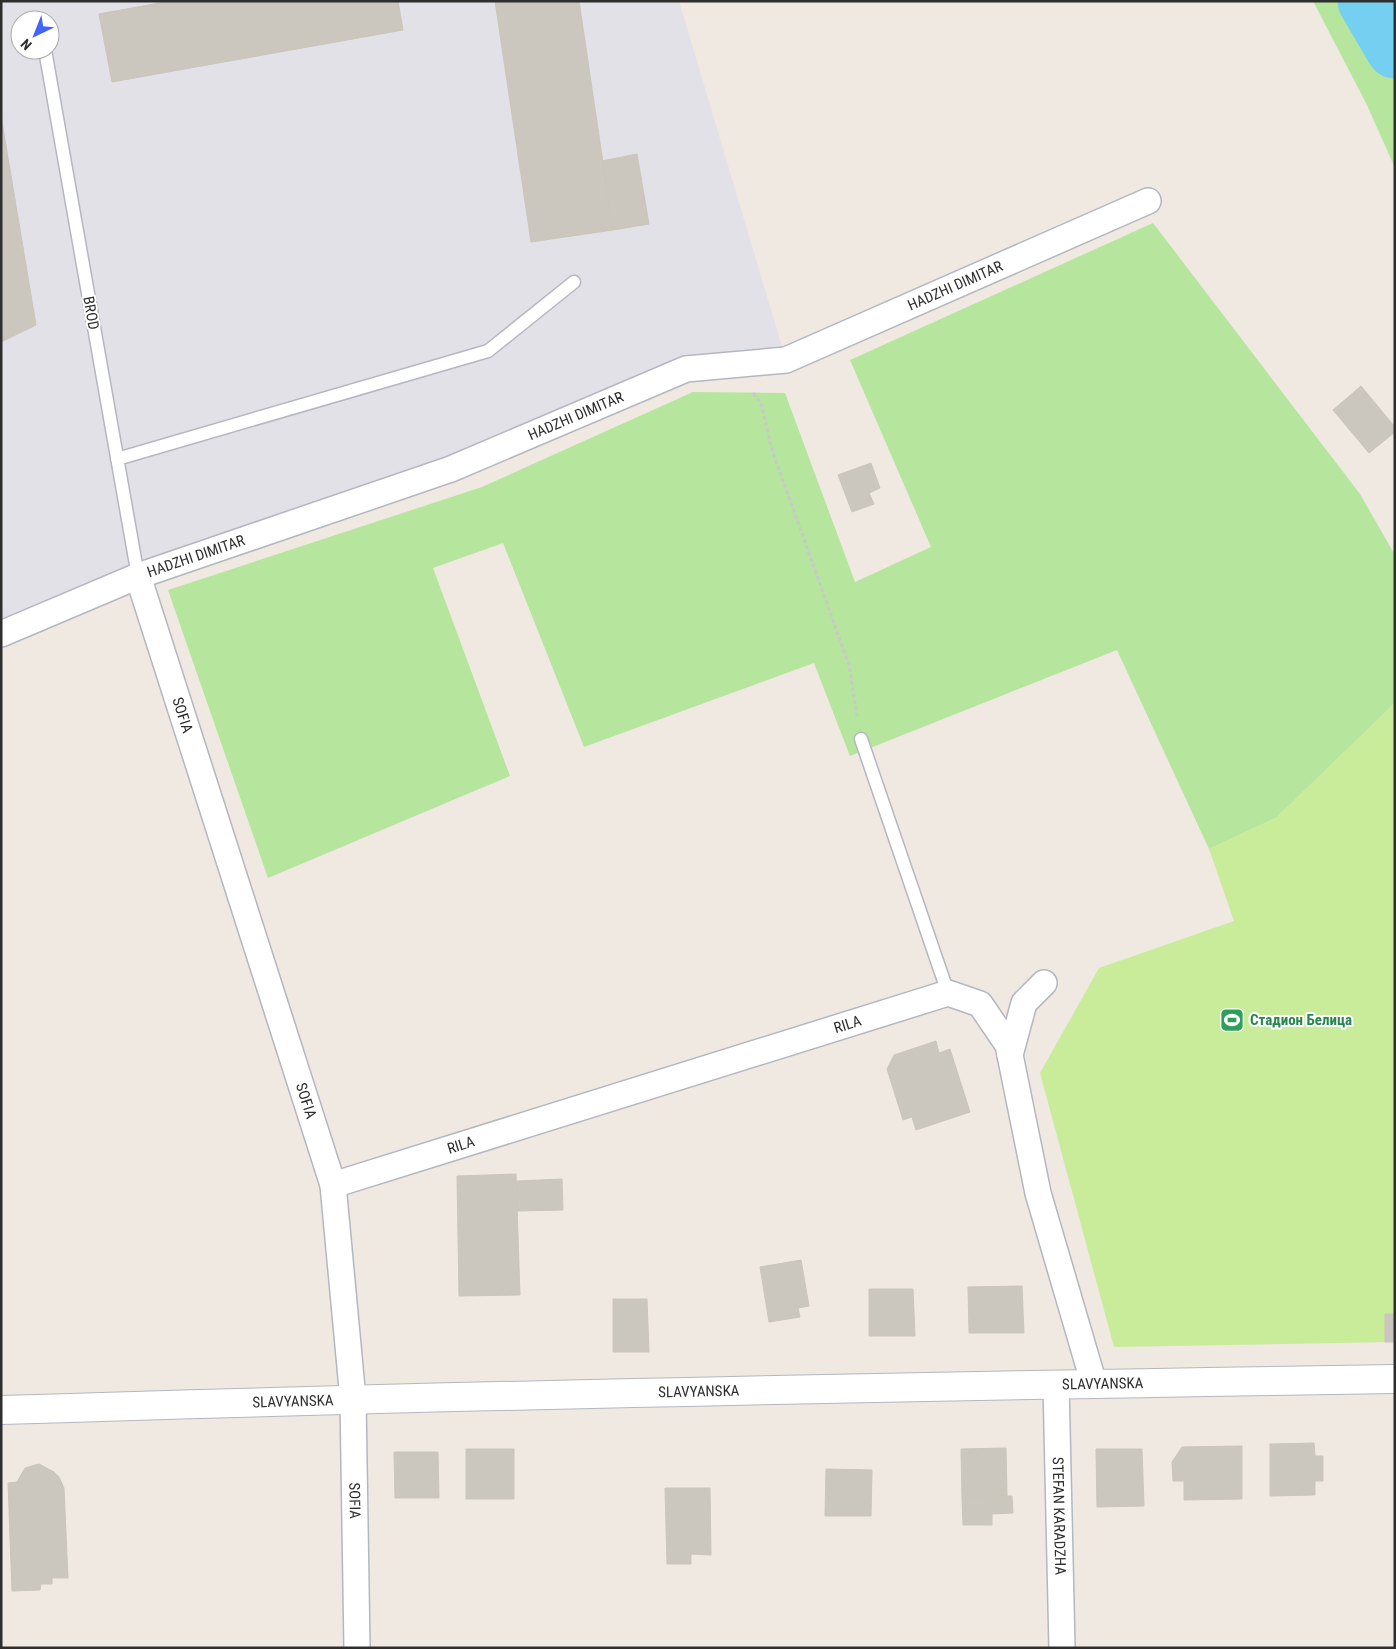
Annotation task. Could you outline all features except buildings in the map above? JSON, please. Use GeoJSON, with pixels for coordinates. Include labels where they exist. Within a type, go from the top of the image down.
{"type":"FeatureCollection","features":[{"type":"Feature","properties":{"kind":"street","name":"HADZHI DIMITAR"},"geometry":{"type":"LineString","coordinates":[[1,634],[138,576],[451,469],[686,369],[786,360],[1148,202]]}},
{"type":"Feature","properties":{"kind":"street","name":"SOFIA"},"geometry":{"type":"LineString","coordinates":[[138,576],[333,1185],[353,1399],[357,1648]]}},
{"type":"Feature","properties":{"kind":"street"},"geometry":{"type":"LineString","coordinates":[[1010,1055],[1024,1003],[1044,984]]}},
{"type":"Feature","properties":{"kind":"street","name":"RILA"},"geometry":{"type":"LineString","coordinates":[[333,1185],[948,993]]}},
{"type":"Feature","properties":{"kind":"street"},"geometry":{"type":"LineString","coordinates":[[948,993],[980,1004],[1008,1045],[1038,1192],[1094,1384]]}},
{"type":"Feature","properties":{"kind":"street","name":"SLAVYANSKA"},"geometry":{"type":"LineString","coordinates":[[1,1410],[353,1399],[1056,1384],[1395,1379]]}},
{"type":"Feature","properties":{"kind":"street","name":"STEFAN KARADZHA"},"geometry":{"type":"LineString","coordinates":[[1056,1384],[1062,1648]]}},
{"type":"Feature","properties":{"kind":"lane","name":"BROD"},"geometry":{"type":"LineString","coordinates":[[47,60],[138,576]]}},
{"type":"Feature","properties":{"kind":"lane"},"geometry":{"type":"LineString","coordinates":[[117,459],[488,351],[574,282]]}},
{"type":"Feature","properties":{"kind":"lane"},"geometry":{"type":"LineString","coordinates":[[861,739],[948,993]]}},
{"type":"Feature","properties":{"kind":"path"},"geometry":{"type":"LineString","coordinates":[[729,366],[761,403],[771,446],[849,665],[861,739]]}},
{"type":"Feature","properties":{"kind":"shaded area"},"geometry":{"type":"Polygon","coordinates":[[[1,1],[679,1],[786,360],[686,369],[1,634],[1,1]]]}},
{"type":"Feature","properties":{"kind":"green space"},"geometry":{"type":"Polygon","coordinates":[[[1313,1],[1395,1],[1395,168],[1367,105],[1313,1]]]}},
{"type":"Feature","properties":{"kind":"green space"},"geometry":{"type":"Polygon","coordinates":[[[1153,223],[1360,494],[1395,555],[1395,703],[1276,818],[1209,849],[1117,650],[850,756],[814,663],[584,747],[503,543],[433,568],[510,776],[268,878],[168,590],[482,487],[693,392],[785,393],[855,582],[931,547],[850,360],[1153,223]]]}},
{"type":"Feature","properties":{"kind":"green space","name":"Стадион Белица"},"geometry":{"type":"Polygon","coordinates":[[[1395,703],[1395,1342],[1114,1347],[1040,1073],[1099,968],[1234,921],[1209,849],[1276,818],[1395,703]]]}},
{"type":"Feature","properties":{"kind":"waterway"},"geometry":{"type":"LineString","coordinates":[[1367,1],[1395,49]]}},
{"type":"Feature","properties":{"kind":"place","name":"Стадион Белица"},"geometry":{"type":"Point","coordinates":[1232,1020]}}]}
